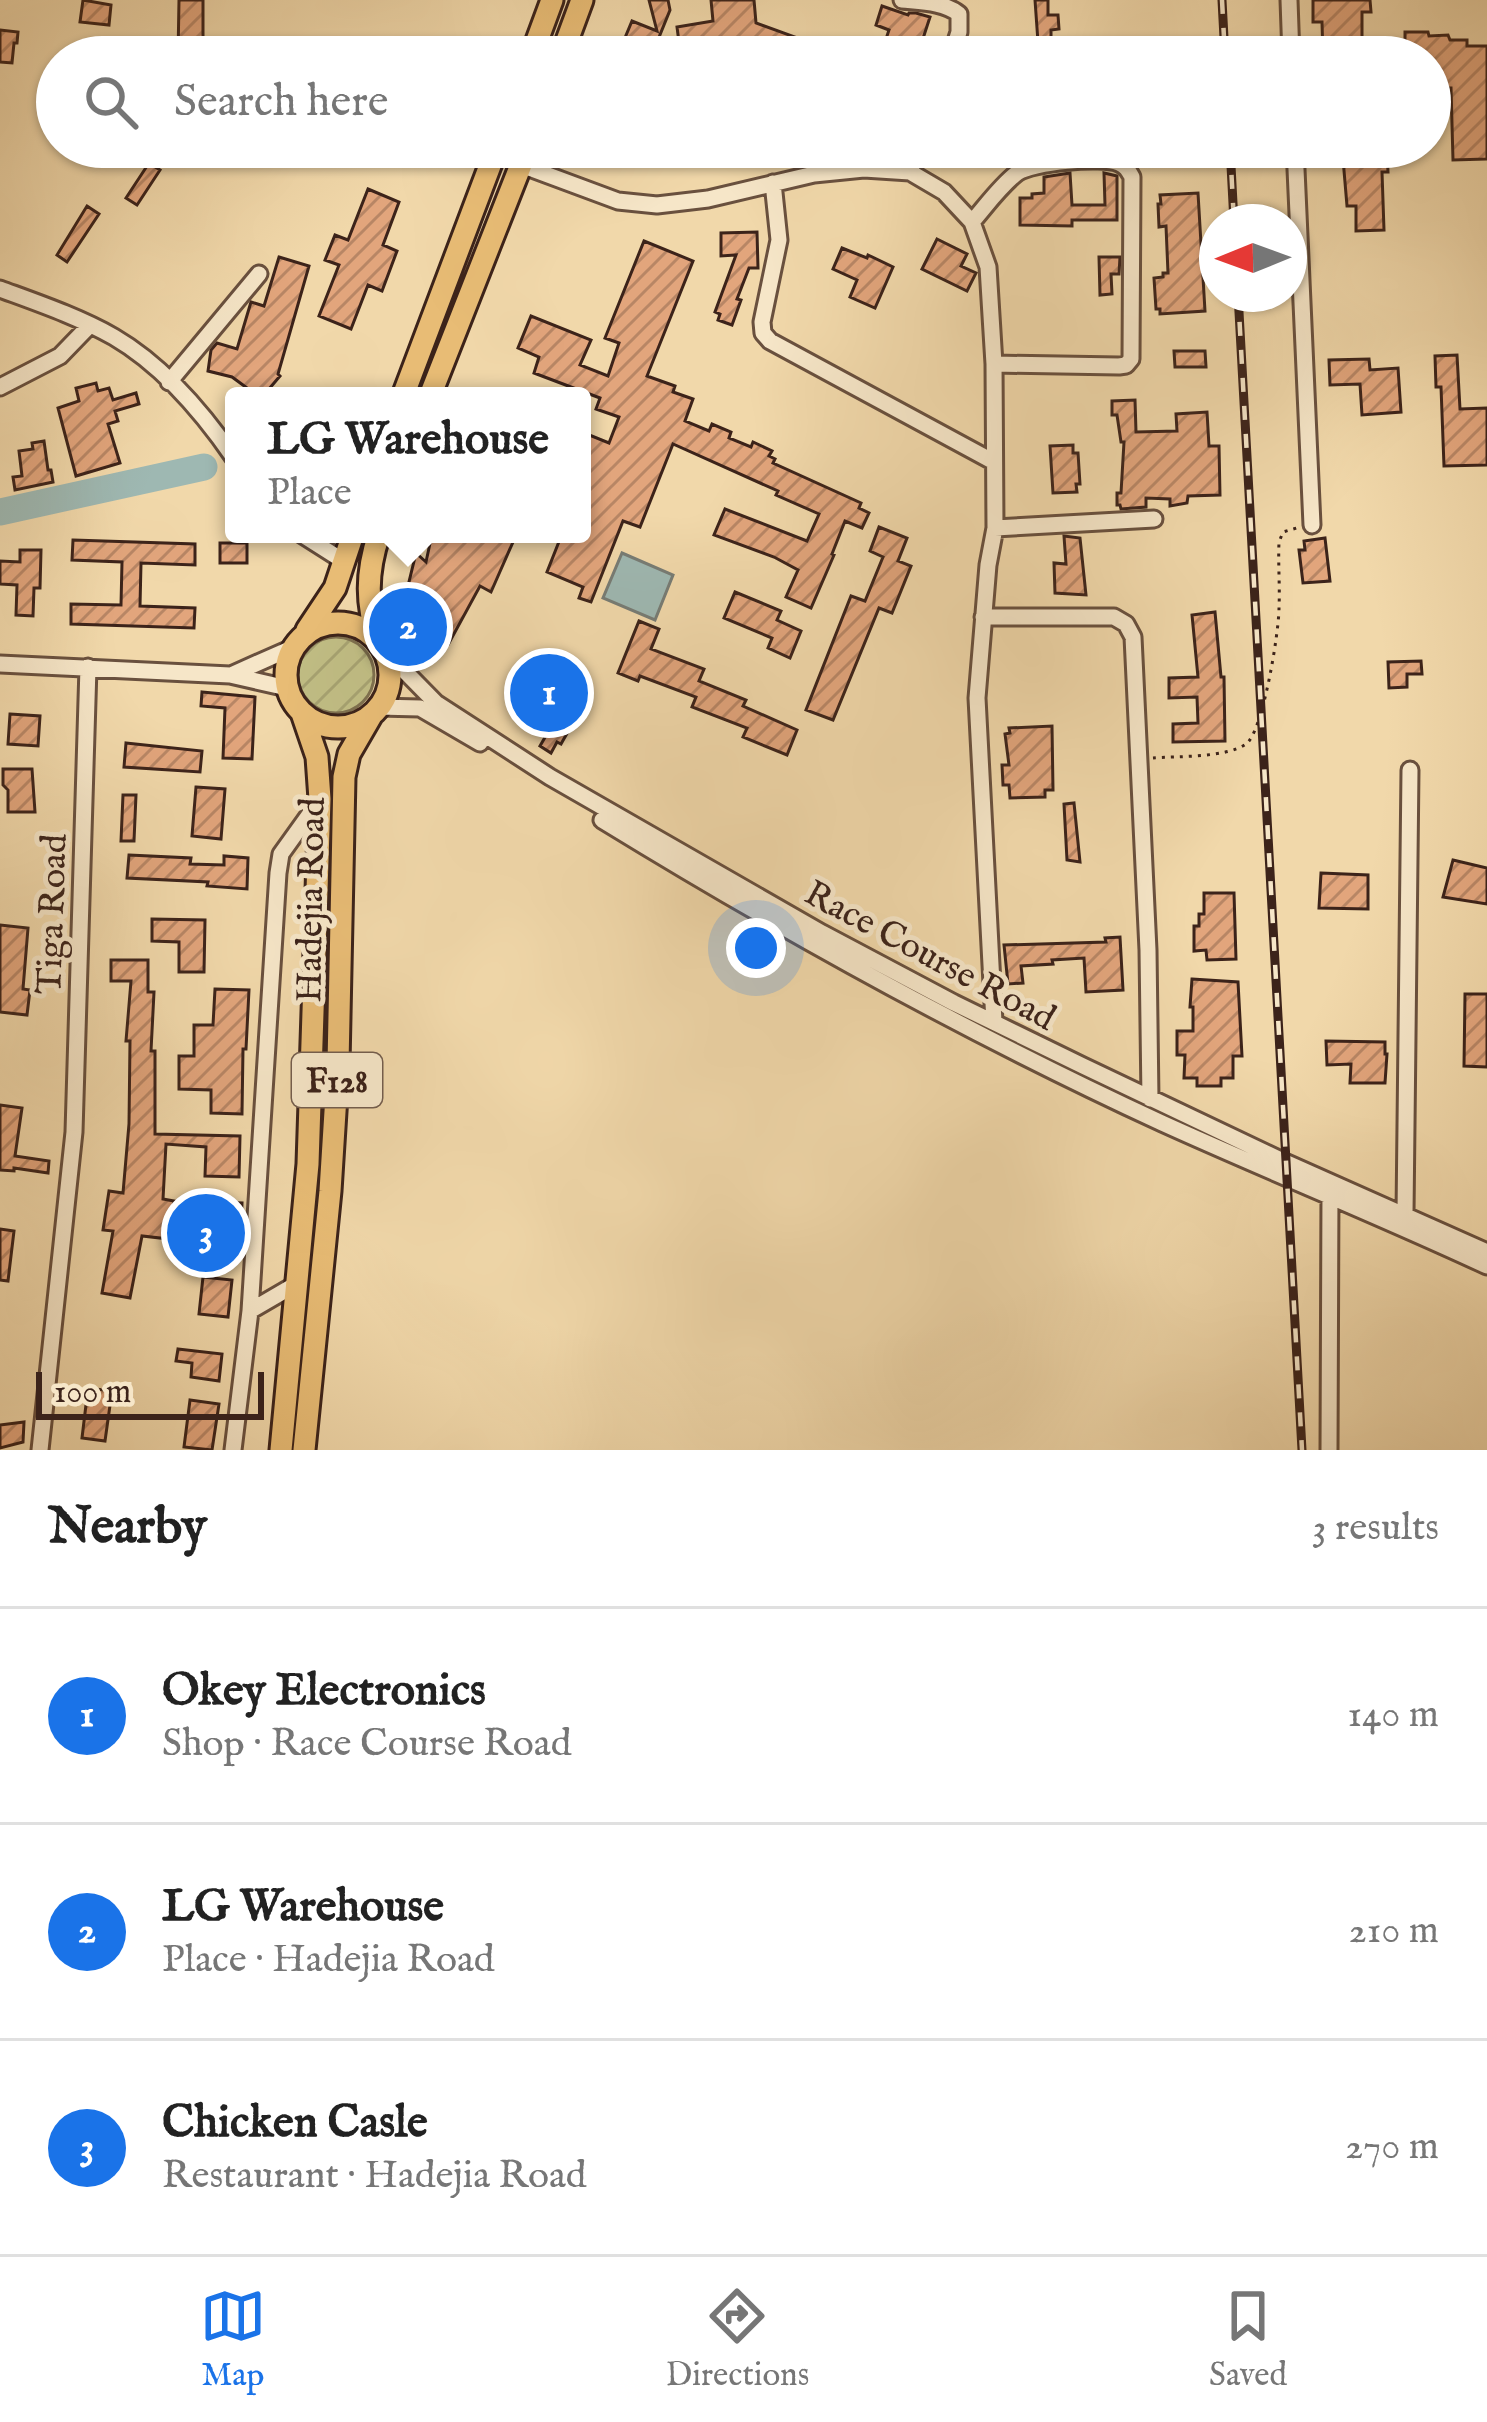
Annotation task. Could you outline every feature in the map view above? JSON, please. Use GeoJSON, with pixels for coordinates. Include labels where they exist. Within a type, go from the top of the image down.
{"type":"FeatureCollection","features":[{"type":"Feature","properties":{"kind":"main road"},"geometry":{"type":"LineString","coordinates":[[539,36],[552,0]]}},
{"type":"Feature","properties":{"kind":"main road"},"geometry":{"type":"LineString","coordinates":[[569,36],[582,0]]}},
{"type":"Feature","properties":{"kind":"main road"},"geometry":{"type":"LineString","coordinates":[[407,387],[489,168]]}},
{"type":"Feature","properties":{"kind":"main road"},"geometry":{"type":"LineString","coordinates":[[434,387],[519,168]]}},
{"type":"Feature","properties":{"kind":"main road"},"geometry":{"type":"LineString","coordinates":[[287,688],[288,660],[335,588],[350,543]]}},
{"type":"Feature","properties":{"kind":"main road","name":"F128"},"geometry":{"type":"LineString","coordinates":[[374,711],[387,692],[390,677],[367,591],[378,543]]}},
{"type":"Feature","properties":{"kind":"main road"},"geometry":{"type":"LineString","coordinates":[[298,641],[334,622],[367,632],[381,646]]}},
{"type":"Feature","properties":{"kind":"main road","name":"F128"},"geometry":{"type":"LineString","coordinates":[[287,688],[302,713]]}},
{"type":"Feature","properties":{"kind":"main road"},"geometry":{"type":"LineString","coordinates":[[302,713],[336,727],[354,725],[374,711]]}},
{"type":"Feature","properties":{"kind":"main road","name":"Hadejia Road"},"geometry":{"type":"LineString","coordinates":[[304,1450],[337,1085],[344,777],[357,736],[374,711]]}},
{"type":"Feature","properties":{"kind":"main road","name":"Hadejia Road"},"geometry":{"type":"LineString","coordinates":[[280,1450],[309,1144],[320,799],[317,757],[302,713]]}},
{"type":"Feature","properties":{"kind":"street"},"geometry":{"type":"LineString","coordinates":[[902,0],[954,9],[959,14],[958,36]]}},
{"type":"Feature","properties":{"kind":"street"},"geometry":{"type":"LineString","coordinates":[[1288,0],[1290,36]]}},
{"type":"Feature","properties":{"kind":"street"},"geometry":{"type":"LineString","coordinates":[[549,168],[618,201],[657,205],[707,200],[773,183],[864,169],[910,172],[944,192],[972,222],[988,267],[994,364],[995,528],[982,616],[977,698],[994,1022]]}},
{"type":"Feature","properties":{"kind":"street"},"geometry":{"type":"LineString","coordinates":[[910,172],[911,168]]}},
{"type":"Feature","properties":{"kind":"street"},"geometry":{"type":"LineString","coordinates":[[972,222],[1014,175],[1026,168]]}},
{"type":"Feature","properties":{"kind":"street"},"geometry":{"type":"LineString","coordinates":[[994,364],[1119,366],[1131,359],[1132,177],[1124,168]]}},
{"type":"Feature","properties":{"kind":"street"},"geometry":{"type":"LineString","coordinates":[[1296,168],[1312,525]]}},
{"type":"Feature","properties":{"kind":"street"},"geometry":{"type":"LineString","coordinates":[[773,183],[779,240],[763,333],[780,347],[994,463]]}},
{"type":"Feature","properties":{"kind":"street"},"geometry":{"type":"LineString","coordinates":[[169,382],[259,274]]}},
{"type":"Feature","properties":{"kind":"street"},"geometry":{"type":"LineString","coordinates":[[0,289],[116,338],[169,382],[225,446]]}},
{"type":"Feature","properties":{"kind":"street"},"geometry":{"type":"LineString","coordinates":[[0,387],[60,356],[89,326]]}},
{"type":"Feature","properties":{"kind":"street"},"geometry":{"type":"LineString","coordinates":[[995,528],[1154,520]]}},
{"type":"Feature","properties":{"kind":"street"},"geometry":{"type":"LineString","coordinates":[[315,543],[345,562]]}},
{"type":"Feature","properties":{"kind":"street"},"geometry":{"type":"LineString","coordinates":[[982,616],[1114,617],[1126,624],[1132,637],[1148,950],[1150,1099]]}},
{"type":"Feature","properties":{"kind":"street"},"geometry":{"type":"LineString","coordinates":[[230,675],[298,641]]}},
{"type":"Feature","properties":{"kind":"street","name":"Race Course Road"},"geometry":{"type":"LineString","coordinates":[[381,646],[436,703],[550,777],[822,932],[1487,1266]]}},
{"type":"Feature","properties":{"kind":"street"},"geometry":{"type":"LineString","coordinates":[[0,664],[230,675],[287,688]]}},
{"type":"Feature","properties":{"kind":"street","name":"Tiga Road"},"geometry":{"type":"LineString","coordinates":[[40,1450],[74,1132],[88,667]]}},
{"type":"Feature","properties":{"kind":"street","name":"Race Course Road"},"geometry":{"type":"LineString","coordinates":[[374,711],[420,709],[432,714],[856,969],[1161,1122],[1405,1214],[1487,1252]]}},
{"type":"Feature","properties":{"kind":"street"},"geometry":{"type":"LineString","coordinates":[[1405,1214],[1411,770]]}},
{"type":"Feature","properties":{"kind":"street"},"geometry":{"type":"LineString","coordinates":[[233,1450],[250,1311],[280,854],[320,799]]}},
{"type":"Feature","properties":{"kind":"street"},"geometry":{"type":"LineString","coordinates":[[1329,1450],[1330,1188]]}},
{"type":"Feature","properties":{"kind":"street"},"geometry":{"type":"LineString","coordinates":[[250,1311],[298,1283]]}},
{"type":"Feature","properties":{"kind":"path"},"geometry":{"type":"LineString","coordinates":[[1139,760],[1227,752],[1252,740],[1261,716],[1280,613],[1279,542],[1283,532],[1312,525]]}},
{"type":"Feature","properties":{"kind":"shaded area"},"geometry":{"type":"Polygon","coordinates":[[[336,637],[363,648],[374,675],[363,702],[336,713],[309,702],[298,675],[309,648],[336,637]]]}},
{"type":"Feature","properties":{"kind":"water"},"geometry":{"type":"Polygon","coordinates":[[[622,553],[673,575],[655,620],[603,598],[622,553]]]}},
{"type":"Feature","properties":{"kind":"building"},"geometry":{"type":"Polygon","coordinates":[[[83,0],[111,5],[109,25],[80,22],[83,0]]]}},
{"type":"Feature","properties":{"kind":"building"},"geometry":{"type":"Polygon","coordinates":[[[179,0],[203,0],[203,36],[178,36],[179,0]]]}},
{"type":"Feature","properties":{"kind":"building"},"geometry":{"type":"Polygon","coordinates":[[[649,0],[668,0],[670,10],[659,36],[626,36],[632,21],[657,31],[649,0]]]}},
{"type":"Feature","properties":{"kind":"building"},"geometry":{"type":"Polygon","coordinates":[[[711,0],[754,0],[756,23],[792,36],[678,36],[677,27],[713,21],[711,0]]]}},
{"type":"Feature","properties":{"kind":"building"},"geometry":{"type":"Polygon","coordinates":[[[1035,0],[1048,0],[1048,15],[1058,15],[1059,29],[1051,30],[1051,36],[1038,36],[1035,0]]]}},
{"type":"Feature","properties":{"kind":"building"},"geometry":{"type":"Polygon","coordinates":[[[1313,0],[1370,0],[1371,12],[1362,12],[1362,36],[1322,36],[1322,22],[1313,22],[1313,0]]]}},
{"type":"Feature","properties":{"kind":"building"},"geometry":{"type":"Polygon","coordinates":[[[882,6],[930,17],[924,36],[887,36],[889,30],[876,25],[882,6]]]}},
{"type":"Feature","properties":{"kind":"building"},"geometry":{"type":"Polygon","coordinates":[[[0,30],[18,32],[12,63],[0,62],[0,30]]]}},
{"type":"Feature","properties":{"kind":"building"},"geometry":{"type":"Polygon","coordinates":[[[1405,32],[1428,32],[1429,36],[1405,36],[1405,32]]]}},
{"type":"Feature","properties":{"kind":"building"},"geometry":{"type":"Polygon","coordinates":[[[1451,40],[1467,40],[1467,46],[1487,46],[1487,159],[1453,160],[1451,40]]]}},
{"type":"Feature","properties":{"kind":"building"},"geometry":{"type":"Polygon","coordinates":[[[146,168],[160,170],[137,205],[126,198],[146,168]]]}},
{"type":"Feature","properties":{"kind":"building"},"geometry":{"type":"Polygon","coordinates":[[[1344,168],[1388,168],[1382,172],[1384,230],[1356,231],[1356,206],[1347,206],[1344,168]]]}},
{"type":"Feature","properties":{"kind":"building"},"geometry":{"type":"Polygon","coordinates":[[[1070,173],[1072,205],[1105,205],[1104,173],[1117,176],[1117,220],[1072,220],[1072,226],[1020,225],[1020,198],[1044,193],[1044,177],[1070,173]]]}},
{"type":"Feature","properties":{"kind":"building"},"geometry":{"type":"Polygon","coordinates":[[[368,189],[399,202],[383,245],[397,251],[382,291],[368,285],[351,329],[319,316],[339,265],[325,260],[335,235],[348,240],[368,189]]]}},
{"type":"Feature","properties":{"kind":"building"},"geometry":{"type":"Polygon","coordinates":[[[1198,193],[1199,311],[1160,314],[1156,309],[1154,278],[1168,273],[1166,226],[1159,227],[1160,195],[1198,193]]]}},
{"type":"Feature","properties":{"kind":"building"},"geometry":{"type":"Polygon","coordinates":[[[87,206],[99,214],[67,262],[57,255],[87,206]]]}},
{"type":"Feature","properties":{"kind":"building"},"geometry":{"type":"Polygon","coordinates":[[[757,232],[758,268],[749,268],[732,325],[718,320],[720,314],[715,312],[736,255],[721,256],[721,233],[757,232]]]}},
{"type":"Feature","properties":{"kind":"building"},"geometry":{"type":"Polygon","coordinates":[[[937,239],[967,254],[961,266],[976,273],[967,291],[922,269],[937,239]]]}},
{"type":"Feature","properties":{"kind":"building"},"geometry":{"type":"Polygon","coordinates":[[[644,241],[693,261],[647,376],[693,399],[685,421],[709,431],[712,424],[731,432],[729,438],[772,451],[773,463],[861,503],[859,508],[869,513],[862,528],[845,521],[811,608],[786,597],[798,570],[714,535],[725,509],[807,541],[819,514],[673,444],[640,527],[623,521],[591,602],[579,598],[583,587],[547,572],[558,543],[591,543],[591,436],[609,443],[619,417],[596,409],[600,398],[591,395],[591,387],[571,387],[534,373],[539,357],[518,348],[531,316],[591,340],[580,365],[608,376],[619,343],[605,338],[644,241]]]}},
{"type":"Feature","properties":{"kind":"building"},"geometry":{"type":"Polygon","coordinates":[[[842,248],[893,267],[875,308],[850,297],[857,280],[833,269],[842,248]]]}},
{"type":"Feature","properties":{"kind":"building"},"geometry":{"type":"Polygon","coordinates":[[[279,257],[309,266],[280,376],[271,387],[246,387],[232,377],[208,371],[217,343],[237,349],[251,302],[264,306],[279,257]]]}},
{"type":"Feature","properties":{"kind":"building"},"geometry":{"type":"Polygon","coordinates":[[[1099,257],[1120,257],[1119,274],[1111,274],[1112,294],[1100,295],[1099,257]]]}},
{"type":"Feature","properties":{"kind":"building"},"geometry":{"type":"Polygon","coordinates":[[[1174,351],[1205,351],[1206,367],[1175,367],[1174,351]]]}},
{"type":"Feature","properties":{"kind":"building"},"geometry":{"type":"Polygon","coordinates":[[[1457,355],[1460,409],[1487,408],[1487,465],[1444,466],[1435,356],[1457,355]]]}},
{"type":"Feature","properties":{"kind":"building"},"geometry":{"type":"Polygon","coordinates":[[[1369,359],[1370,370],[1398,368],[1401,412],[1362,415],[1360,384],[1330,385],[1329,360],[1369,359]]]}},
{"type":"Feature","properties":{"kind":"building"},"geometry":{"type":"Polygon","coordinates":[[[96,383],[98,391],[109,388],[113,400],[136,393],[139,404],[115,411],[118,421],[108,424],[120,463],[76,476],[58,408],[79,401],[76,388],[96,383]]]}},
{"type":"Feature","properties":{"kind":"building"},"geometry":{"type":"Polygon","coordinates":[[[1135,400],[1136,432],[1177,431],[1176,414],[1207,412],[1209,446],[1219,446],[1220,495],[1188,496],[1187,503],[1170,506],[1170,499],[1146,498],[1146,507],[1121,509],[1117,505],[1124,442],[1117,415],[1112,415],[1112,401],[1135,400]]]}},
{"type":"Feature","properties":{"kind":"building"},"geometry":{"type":"Polygon","coordinates":[[[44,441],[53,482],[15,490],[13,477],[22,476],[19,451],[44,441]]]}},
{"type":"Feature","properties":{"kind":"building"},"geometry":{"type":"Polygon","coordinates":[[[1073,445],[1073,453],[1078,453],[1077,492],[1053,493],[1050,446],[1073,445]]]}},
{"type":"Feature","properties":{"kind":"building"},"geometry":{"type":"Polygon","coordinates":[[[879,527],[907,538],[898,561],[911,566],[892,613],[879,608],[833,720],[806,710],[851,596],[865,601],[883,557],[870,551],[879,527]]]}},
{"type":"Feature","properties":{"kind":"building"},"geometry":{"type":"Polygon","coordinates":[[[1064,536],[1080,538],[1086,595],[1055,593],[1054,563],[1066,564],[1064,536]]]}},
{"type":"Feature","properties":{"kind":"building"},"geometry":{"type":"Polygon","coordinates":[[[1325,538],[1330,581],[1303,583],[1299,550],[1305,550],[1304,541],[1325,538]]]}},
{"type":"Feature","properties":{"kind":"building"},"geometry":{"type":"Polygon","coordinates":[[[73,540],[195,544],[195,565],[141,563],[140,606],[195,608],[194,628],[71,624],[71,604],[121,605],[122,562],[72,560],[73,540]]]}},
{"type":"Feature","properties":{"kind":"building"},"geometry":{"type":"Polygon","coordinates":[[[220,543],[247,543],[247,563],[220,563],[220,543]]]}},
{"type":"Feature","properties":{"kind":"building"},"geometry":{"type":"Polygon","coordinates":[[[430,543],[513,543],[491,592],[480,586],[449,643],[408,586],[416,553],[426,562],[430,543]]]}},
{"type":"Feature","properties":{"kind":"building"},"geometry":{"type":"Polygon","coordinates":[[[20,550],[41,550],[33,616],[16,615],[17,585],[0,584],[0,561],[20,562],[20,550]]]}},
{"type":"Feature","properties":{"kind":"building"},"geometry":{"type":"Polygon","coordinates":[[[735,592],[781,611],[777,620],[801,631],[790,658],[768,648],[772,638],[724,618],[735,592]]]}},
{"type":"Feature","properties":{"kind":"building"},"geometry":{"type":"Polygon","coordinates":[[[422,607],[411,645],[388,608],[422,607]]]}},
{"type":"Feature","properties":{"kind":"building"},"geometry":{"type":"Polygon","coordinates":[[[1215,612],[1224,677],[1225,741],[1173,742],[1173,724],[1198,723],[1197,697],[1169,698],[1169,678],[1198,677],[1192,615],[1215,612]]]}},
{"type":"Feature","properties":{"kind":"building"},"geometry":{"type":"Polygon","coordinates":[[[639,621],[659,629],[651,649],[704,669],[699,681],[746,700],[743,706],[797,730],[787,755],[743,737],[747,728],[692,707],[696,697],[640,676],[638,681],[618,673],[639,621]]]}},
{"type":"Feature","properties":{"kind":"building"},"geometry":{"type":"Polygon","coordinates":[[[1421,661],[1422,674],[1407,674],[1407,687],[1389,688],[1388,662],[1421,661]]]}},
{"type":"Feature","properties":{"kind":"building"},"geometry":{"type":"Polygon","coordinates":[[[202,692],[255,697],[252,759],[223,758],[225,708],[201,706],[202,692]]]}},
{"type":"Feature","properties":{"kind":"building"},"geometry":{"type":"Polygon","coordinates":[[[10,714],[40,716],[38,746],[8,744],[10,714]]]}},
{"type":"Feature","properties":{"kind":"building"},"geometry":{"type":"Polygon","coordinates":[[[555,720],[570,728],[551,753],[540,746],[555,720]]]}},
{"type":"Feature","properties":{"kind":"building"},"geometry":{"type":"Polygon","coordinates":[[[1052,726],[1053,790],[1045,790],[1045,797],[1010,798],[1009,785],[1003,785],[1002,765],[1009,765],[1005,734],[1010,733],[1009,728],[1052,726]]]}},
{"type":"Feature","properties":{"kind":"building"},"geometry":{"type":"Polygon","coordinates":[[[126,743],[202,751],[200,772],[124,767],[126,743]]]}},
{"type":"Feature","properties":{"kind":"building"},"geometry":{"type":"Polygon","coordinates":[[[3,769],[32,769],[35,812],[8,812],[3,769]]]}},
{"type":"Feature","properties":{"kind":"building"},"geometry":{"type":"Polygon","coordinates":[[[196,787],[225,789],[221,839],[192,836],[196,787]]]}},
{"type":"Feature","properties":{"kind":"building"},"geometry":{"type":"Polygon","coordinates":[[[123,795],[136,795],[134,841],[121,841],[123,795]]]}},
{"type":"Feature","properties":{"kind":"building"},"geometry":{"type":"Polygon","coordinates":[[[1074,803],[1080,862],[1067,860],[1064,804],[1074,803]]]}},
{"type":"Feature","properties":{"kind":"building"},"geometry":{"type":"Polygon","coordinates":[[[129,855],[224,865],[224,856],[248,858],[247,889],[127,878],[129,855]]]}},
{"type":"Feature","properties":{"kind":"building"},"geometry":{"type":"Polygon","coordinates":[[[1453,860],[1487,868],[1487,904],[1443,897],[1453,860]]]}},
{"type":"Feature","properties":{"kind":"building"},"geometry":{"type":"Polygon","coordinates":[[[1321,873],[1368,875],[1368,909],[1319,908],[1321,873]]]}},
{"type":"Feature","properties":{"kind":"building"},"geometry":{"type":"Polygon","coordinates":[[[1204,893],[1234,893],[1236,959],[1207,960],[1206,950],[1194,951],[1194,926],[1199,926],[1199,914],[1204,914],[1204,893]]]}},
{"type":"Feature","properties":{"kind":"building"},"geometry":{"type":"Polygon","coordinates":[[[152,919],[205,920],[204,972],[179,972],[179,942],[152,941],[152,919]]]}},
{"type":"Feature","properties":{"kind":"building"},"geometry":{"type":"Polygon","coordinates":[[[0,925],[28,928],[23,989],[30,990],[27,1015],[0,1012],[0,925]]]}},
{"type":"Feature","properties":{"kind":"building"},"geometry":{"type":"Polygon","coordinates":[[[1120,937],[1123,990],[1086,992],[1084,958],[1021,966],[1023,983],[1008,984],[1004,945],[1106,942],[1105,938],[1120,937]]]}},
{"type":"Feature","properties":{"kind":"building"},"geometry":{"type":"Polygon","coordinates":[[[111,960],[148,960],[148,992],[154,992],[155,1134],[240,1136],[239,1177],[205,1176],[206,1147],[166,1144],[163,1199],[174,1201],[169,1239],[142,1236],[130,1298],[102,1293],[113,1231],[103,1230],[109,1191],[123,1193],[129,1124],[130,1041],[126,1041],[131,981],[111,981],[111,960]]]}},
{"type":"Feature","properties":{"kind":"building"},"geometry":{"type":"Polygon","coordinates":[[[1192,979],[1238,982],[1242,1056],[1233,1056],[1233,1078],[1221,1078],[1221,1086],[1197,1086],[1197,1078],[1184,1078],[1185,1055],[1177,1055],[1177,1031],[1193,1031],[1192,979]]]}},
{"type":"Feature","properties":{"kind":"building"},"geometry":{"type":"Polygon","coordinates":[[[215,989],[249,990],[242,1114],[211,1113],[211,1090],[179,1089],[179,1056],[194,1056],[194,1025],[213,1025],[215,989]]]}},
{"type":"Feature","properties":{"kind":"building"},"geometry":{"type":"Polygon","coordinates":[[[1465,994],[1487,994],[1487,1067],[1464,1066],[1465,994]]]}},
{"type":"Feature","properties":{"kind":"building"},"geometry":{"type":"Polygon","coordinates":[[[1326,1041],[1385,1042],[1385,1083],[1350,1083],[1351,1064],[1327,1065],[1326,1041]]]}},
{"type":"Feature","properties":{"kind":"building"},"geometry":{"type":"Polygon","coordinates":[[[0,1105],[22,1108],[15,1156],[49,1161],[48,1173],[0,1170],[0,1105]]]}},
{"type":"Feature","properties":{"kind":"building"},"geometry":{"type":"Polygon","coordinates":[[[209,1202],[242,1203],[240,1251],[207,1249],[209,1202]]]}},
{"type":"Feature","properties":{"kind":"building"},"geometry":{"type":"Polygon","coordinates":[[[0,1229],[14,1231],[8,1281],[0,1280],[0,1229]]]}},
{"type":"Feature","properties":{"kind":"building"},"geometry":{"type":"Polygon","coordinates":[[[203,1277],[232,1280],[228,1317],[199,1314],[203,1277]]]}},
{"type":"Feature","properties":{"kind":"building"},"geometry":{"type":"Polygon","coordinates":[[[178,1349],[222,1354],[219,1381],[191,1377],[192,1363],[176,1361],[178,1349]]]}},
{"type":"Feature","properties":{"kind":"building"},"geometry":{"type":"Polygon","coordinates":[[[88,1388],[112,1391],[105,1441],[82,1438],[88,1388]]]}},
{"type":"Feature","properties":{"kind":"building"},"geometry":{"type":"Polygon","coordinates":[[[190,1400],[219,1404],[212,1450],[184,1447],[190,1400]]]}},
{"type":"Feature","properties":{"kind":"building"},"geometry":{"type":"Polygon","coordinates":[[[24,1422],[23,1442],[0,1448],[0,1425],[24,1422]]]}},
{"type":"Feature","properties":{"kind":"waterway"},"geometry":{"type":"LineString","coordinates":[[0,512],[204,467]]}},
{"type":"Feature","properties":{"kind":"railway"},"geometry":{"type":"LineString","coordinates":[[1222,0],[1224,36]]}},
{"type":"Feature","properties":{"kind":"railway"},"geometry":{"type":"LineString","coordinates":[[1231,168],[1233,204]]}},
{"type":"Feature","properties":{"kind":"railway"},"geometry":{"type":"LineString","coordinates":[[1239,312],[1302,1450]]}},
{"type":"Feature","properties":{"kind":"place","name":"LG Warehouse"},"geometry":{"type":"Point","coordinates":[408,627]}},
{"type":"Feature","properties":{"kind":"place","name":"Okey Electronics"},"geometry":{"type":"Point","coordinates":[549,693]}},
{"type":"Feature","properties":{"kind":"place","name":"Chicken Casle"},"geometry":{"type":"Point","coordinates":[206,1233]}}]}
